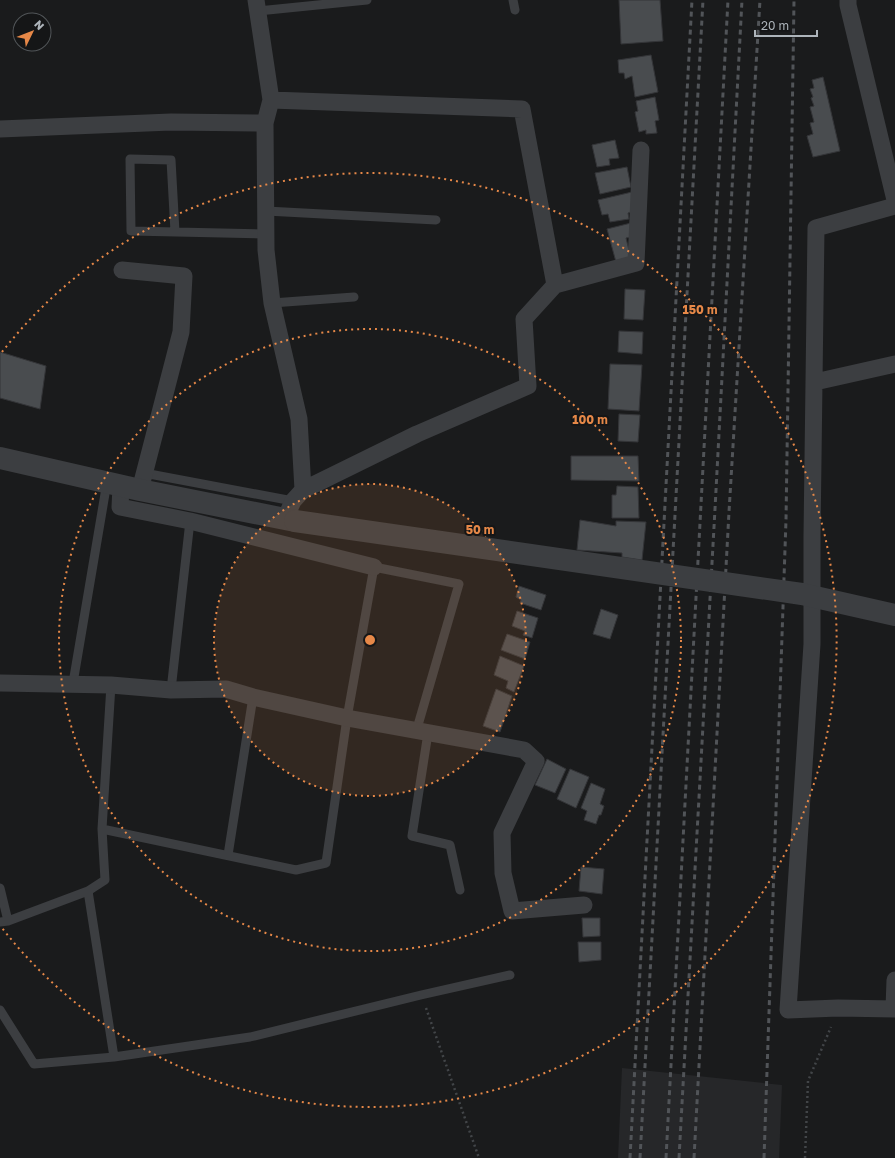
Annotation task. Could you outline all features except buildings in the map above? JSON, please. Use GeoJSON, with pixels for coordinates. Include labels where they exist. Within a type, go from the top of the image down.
{"type":"FeatureCollection","features":[{"type":"Feature","properties":{"kind":"street"},"geometry":{"type":"LineString","coordinates":[[848,0],[895,200]]}},
{"type":"Feature","properties":{"kind":"street"},"geometry":{"type":"LineString","coordinates":[[257,6],[271,100],[265,123],[266,250],[272,303],[299,419],[294,508]]}},
{"type":"Feature","properties":{"kind":"street"},"geometry":{"type":"LineString","coordinates":[[271,100],[522,109],[555,285]]}},
{"type":"Feature","properties":{"kind":"street"},"geometry":{"type":"LineString","coordinates":[[0,129],[171,122],[265,123]]}},
{"type":"Feature","properties":{"kind":"street"},"geometry":{"type":"LineString","coordinates":[[294,508],[417,434],[528,386],[524,319],[555,285],[636,263],[641,150]]}},
{"type":"Feature","properties":{"kind":"street"},"geometry":{"type":"LineString","coordinates":[[895,206],[816,228],[812,644],[788,1010],[894,1008],[895,980]]}},
{"type":"Feature","properties":{"kind":"street"},"geometry":{"type":"LineString","coordinates":[[122,270],[184,276],[182,332],[120,507],[190,521],[374,567]]}},
{"type":"Feature","properties":{"kind":"street"},"geometry":{"type":"LineString","coordinates":[[815,382],[895,364]]}},
{"type":"Feature","properties":{"kind":"street"},"geometry":{"type":"LineString","coordinates":[[0,458],[128,483],[294,508],[802,594],[895,615]]}},
{"type":"Feature","properties":{"kind":"street"},"geometry":{"type":"LineString","coordinates":[[0,683],[73,683],[171,690],[226,689],[253,697],[347,718],[524,750],[536,761],[502,833],[503,873],[512,911],[584,905]]}},
{"type":"Feature","properties":{"kind":"lane"},"geometry":{"type":"LineString","coordinates":[[257,6],[367,0]]}},
{"type":"Feature","properties":{"kind":"lane"},"geometry":{"type":"LineString","coordinates":[[513,0],[515,10]]}},
{"type":"Feature","properties":{"kind":"lane"},"geometry":{"type":"LineString","coordinates":[[175,232],[171,160],[130,160],[132,231],[175,232],[266,234]]}},
{"type":"Feature","properties":{"kind":"lane"},"geometry":{"type":"LineString","coordinates":[[266,211],[436,220]]}},
{"type":"Feature","properties":{"kind":"lane"},"geometry":{"type":"LineString","coordinates":[[272,303],[354,297]]}},
{"type":"Feature","properties":{"kind":"lane"},"geometry":{"type":"LineString","coordinates":[[73,683],[128,483]]}},
{"type":"Feature","properties":{"kind":"lane"},"geometry":{"type":"LineString","coordinates":[[171,690],[190,521]]}},
{"type":"Feature","properties":{"kind":"lane"},"geometry":{"type":"LineString","coordinates":[[102,830],[296,870],[326,863],[347,718],[374,567],[459,584],[422,732],[412,836],[450,844],[460,890]]}},
{"type":"Feature","properties":{"kind":"lane"},"geometry":{"type":"LineString","coordinates":[[0,888],[4,922],[88,891],[105,880],[102,830],[111,685]]}},
{"type":"Feature","properties":{"kind":"lane"},"geometry":{"type":"LineString","coordinates":[[228,855],[253,697]]}},
{"type":"Feature","properties":{"kind":"lane"},"geometry":{"type":"LineString","coordinates":[[88,891],[114,1057]]}},
{"type":"Feature","properties":{"kind":"lane"},"geometry":{"type":"LineString","coordinates":[[0,1010],[34,1064],[114,1057],[250,1037],[510,975]]}},
{"type":"Feature","properties":{"kind":"path"},"geometry":{"type":"LineString","coordinates":[[421,995],[479,1158]]}},
{"type":"Feature","properties":{"kind":"path"},"geometry":{"type":"LineString","coordinates":[[805,1158],[808,1081],[838,1008]]}},
{"type":"Feature","properties":{"kind":"shaded area"},"geometry":{"type":"Polygon","coordinates":[[[622,1068],[782,1085],[779,1158],[618,1158],[622,1068]]]}},
{"type":"Feature","properties":{"kind":"railway"},"geometry":{"type":"LineString","coordinates":[[630,1158],[692,0]]}},
{"type":"Feature","properties":{"kind":"railway"},"geometry":{"type":"LineString","coordinates":[[640,1158],[703,0]]}},
{"type":"Feature","properties":{"kind":"railway"},"geometry":{"type":"LineString","coordinates":[[666,1158],[728,0]]}},
{"type":"Feature","properties":{"kind":"railway"},"geometry":{"type":"LineString","coordinates":[[679,1158],[742,0]]}},
{"type":"Feature","properties":{"kind":"railway"},"geometry":{"type":"LineString","coordinates":[[694,1158],[729,512],[760,0]]}},
{"type":"Feature","properties":{"kind":"railway"},"geometry":{"type":"LineString","coordinates":[[764,1158],[786,520],[794,0]]}}]}
